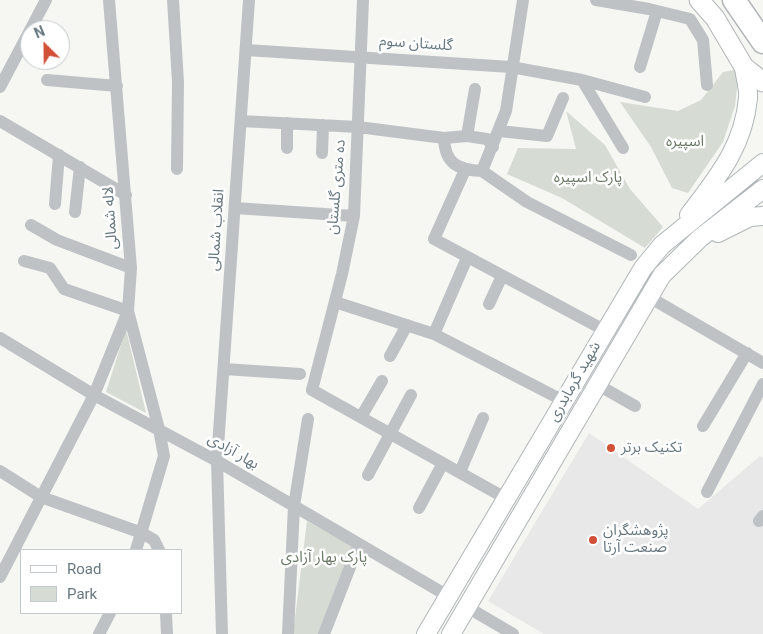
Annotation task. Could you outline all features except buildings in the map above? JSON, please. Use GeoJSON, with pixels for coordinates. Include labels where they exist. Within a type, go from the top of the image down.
{"type":"FeatureCollection","features":[{"type":"Feature","properties":{"kind":"highway"},"geometry":{"type":"LineString","coordinates":[[734,0],[763,42]]}},
{"type":"Feature","properties":{"kind":"main road"},"geometry":{"type":"LineString","coordinates":[[670,239],[720,174],[740,139],[748,97],[744,68],[715,18],[699,0]]}},
{"type":"Feature","properties":{"kind":"main road"},"geometry":{"type":"LineString","coordinates":[[744,68],[763,82]]}},
{"type":"Feature","properties":{"kind":"main road","name":"شهید گرمابدری"},"geometry":{"type":"LineString","coordinates":[[426,634],[643,268],[670,239],[763,163]]}},
{"type":"Feature","properties":{"kind":"main road","name":"شهید گرمابدری"},"geometry":{"type":"LineString","coordinates":[[451,634],[662,275],[700,238],[763,189]]}},
{"type":"Feature","properties":{"kind":"main road"},"geometry":{"type":"LineString","coordinates":[[662,275],[709,237],[750,217],[763,216]]}},
{"type":"Feature","properties":{"kind":"main road"},"geometry":{"type":"LineString","coordinates":[[448,596],[466,607]]}},
{"type":"Feature","properties":{"kind":"street"},"geometry":{"type":"LineString","coordinates":[[0,87],[46,0]]}},
{"type":"Feature","properties":{"kind":"street","name":"لاله شمالی"},"geometry":{"type":"LineString","coordinates":[[110,0],[131,268],[128,311],[159,429],[164,456],[136,549]]}},
{"type":"Feature","properties":{"kind":"street"},"geometry":{"type":"LineString","coordinates":[[173,0],[178,82],[177,169]]}},
{"type":"Feature","properties":{"kind":"street","name":"انقلاب شمالی"},"geometry":{"type":"LineString","coordinates":[[222,634],[218,461],[249,0]]}},
{"type":"Feature","properties":{"kind":"street","name":"ده متری گلستان"},"geometry":{"type":"LineString","coordinates":[[361,417],[312,390],[335,302],[354,216],[363,0]]}},
{"type":"Feature","properties":{"kind":"street"},"geometry":{"type":"LineString","coordinates":[[482,171],[506,111],[511,68],[523,0]]}},
{"type":"Feature","properties":{"kind":"street"},"geometry":{"type":"LineString","coordinates":[[596,0],[690,19],[703,40],[707,84]]}},
{"type":"Feature","properties":{"kind":"street"},"geometry":{"type":"LineString","coordinates":[[640,67],[657,11]]}},
{"type":"Feature","properties":{"kind":"street","name":"گلستان سوم"},"geometry":{"type":"LineString","coordinates":[[246,50],[511,68],[582,80],[645,97]]}},
{"type":"Feature","properties":{"kind":"street"},"geometry":{"type":"LineString","coordinates":[[47,80],[117,86]]}},
{"type":"Feature","properties":{"kind":"street"},"geometry":{"type":"LineString","coordinates":[[582,80],[623,148]]}},
{"type":"Feature","properties":{"kind":"street"},"geometry":{"type":"LineString","coordinates":[[467,136],[475,89]]}},
{"type":"Feature","properties":{"kind":"street"},"geometry":{"type":"LineString","coordinates":[[499,131],[547,136],[563,98]]}},
{"type":"Feature","properties":{"kind":"street"},"geometry":{"type":"LineString","coordinates":[[0,121],[126,195]]}},
{"type":"Feature","properties":{"kind":"street"},"geometry":{"type":"LineString","coordinates":[[241,121],[358,127],[444,138],[467,136],[487,139],[493,147]]}},
{"type":"Feature","properties":{"kind":"street"},"geometry":{"type":"LineString","coordinates":[[287,148],[288,123]]}},
{"type":"Feature","properties":{"kind":"street"},"geometry":{"type":"LineString","coordinates":[[322,153],[323,125]]}},
{"type":"Feature","properties":{"kind":"street"},"geometry":{"type":"LineString","coordinates":[[444,138],[446,152],[450,161],[465,170],[482,171],[527,202],[632,255]]}},
{"type":"Feature","properties":{"kind":"street"},"geometry":{"type":"LineString","coordinates":[[55,204],[59,155]]}},
{"type":"Feature","properties":{"kind":"street"},"geometry":{"type":"LineString","coordinates":[[74,212],[80,168]]}},
{"type":"Feature","properties":{"kind":"street"},"geometry":{"type":"LineString","coordinates":[[465,170],[434,239],[606,331]]}},
{"type":"Feature","properties":{"kind":"street"},"geometry":{"type":"LineString","coordinates":[[235,208],[354,216]]}},
{"type":"Feature","properties":{"kind":"street"},"geometry":{"type":"LineString","coordinates":[[31,225],[57,240],[131,268]]}},
{"type":"Feature","properties":{"kind":"street"},"geometry":{"type":"LineString","coordinates":[[434,334],[467,258]]}},
{"type":"Feature","properties":{"kind":"street"},"geometry":{"type":"LineString","coordinates":[[22,548],[41,497],[94,395],[128,311],[64,289],[50,268],[24,260]]}},
{"type":"Feature","properties":{"kind":"street"},"geometry":{"type":"LineString","coordinates":[[489,304],[502,276]]}},
{"type":"Feature","properties":{"kind":"street"},"geometry":{"type":"LineString","coordinates":[[649,297],[763,363]]}},
{"type":"Feature","properties":{"kind":"street"},"geometry":{"type":"LineString","coordinates":[[335,302],[434,334],[564,401]]}},
{"type":"Feature","properties":{"kind":"street"},"geometry":{"type":"LineString","coordinates":[[390,356],[407,325]]}},
{"type":"Feature","properties":{"kind":"street","name":"بهار آزادی"},"geometry":{"type":"LineString","coordinates":[[0,338],[94,395],[218,461],[448,596]]}},
{"type":"Feature","properties":{"kind":"street"},"geometry":{"type":"LineString","coordinates":[[703,426],[747,353]]}},
{"type":"Feature","properties":{"kind":"street"},"geometry":{"type":"LineString","coordinates":[[224,369],[300,374]]}},
{"type":"Feature","properties":{"kind":"street"},"geometry":{"type":"LineString","coordinates":[[382,381],[361,417],[507,498]]}},
{"type":"Feature","properties":{"kind":"street"},"geometry":{"type":"LineString","coordinates":[[707,492],[763,384]]}},
{"type":"Feature","properties":{"kind":"street"},"geometry":{"type":"LineString","coordinates":[[598,385],[635,406]]}},
{"type":"Feature","properties":{"kind":"street"},"geometry":{"type":"LineString","coordinates":[[368,475],[412,395]]}},
{"type":"Feature","properties":{"kind":"street"},"geometry":{"type":"LineString","coordinates":[[460,472],[483,418]]}},
{"type":"Feature","properties":{"kind":"street"},"geometry":{"type":"LineString","coordinates":[[288,634],[294,506],[308,419]]}},
{"type":"Feature","properties":{"kind":"street"},"geometry":{"type":"LineString","coordinates":[[419,508],[443,463]]}},
{"type":"Feature","properties":{"kind":"street"},"geometry":{"type":"LineString","coordinates":[[0,471],[41,497],[142,533],[154,540],[158,549]]}},
{"type":"Feature","properties":{"kind":"street"},"geometry":{"type":"LineString","coordinates":[[324,634],[360,544]]}},
{"type":"Feature","properties":{"kind":"street"},"geometry":{"type":"LineString","coordinates":[[0,577],[4,560],[20,549]]}},
{"type":"Feature","properties":{"kind":"street"},"geometry":{"type":"LineString","coordinates":[[466,607],[513,634]]}},
{"type":"Feature","properties":{"kind":"street"},"geometry":{"type":"LineString","coordinates":[[99,634],[109,614]]}},
{"type":"Feature","properties":{"kind":"street"},"geometry":{"type":"LineString","coordinates":[[166,614],[167,634]]}},
{"type":"Feature","properties":{"kind":"shaded area"},"geometry":{"type":"Polygon","coordinates":[[[589,433],[698,509],[760,456],[763,458],[763,634],[544,634],[488,601],[589,433]]]}},
{"type":"Feature","properties":{"kind":"green space","name":"اسپیره"},"geometry":{"type":"Polygon","coordinates":[[[739,69],[735,106],[723,142],[688,193],[672,188],[651,147],[620,102],[678,111],[701,100],[723,72],[739,69]]]}},
{"type":"Feature","properties":{"kind":"green space","name":"پارک اسپیره"},"geometry":{"type":"Polygon","coordinates":[[[566,111],[605,145],[630,189],[663,227],[645,248],[562,198],[507,174],[518,148],[576,149],[566,111]]]}},
{"type":"Feature","properties":{"kind":"green space"},"geometry":{"type":"Polygon","coordinates":[[[126,329],[146,413],[106,392],[126,329]]]}},
{"type":"Feature","properties":{"kind":"green space","name":"پارک بهار آزادی"},"geometry":{"type":"Polygon","coordinates":[[[307,521],[352,546],[319,634],[293,634],[307,521]]]}},
{"type":"Feature","properties":{"kind":"place","name":"تکنیک برتر"},"geometry":{"type":"Point","coordinates":[611,448]}},
{"type":"Feature","properties":{"kind":"place","name":"پژوهشگران صنعت آرتا"},"geometry":{"type":"Point","coordinates":[593,540]}}]}
